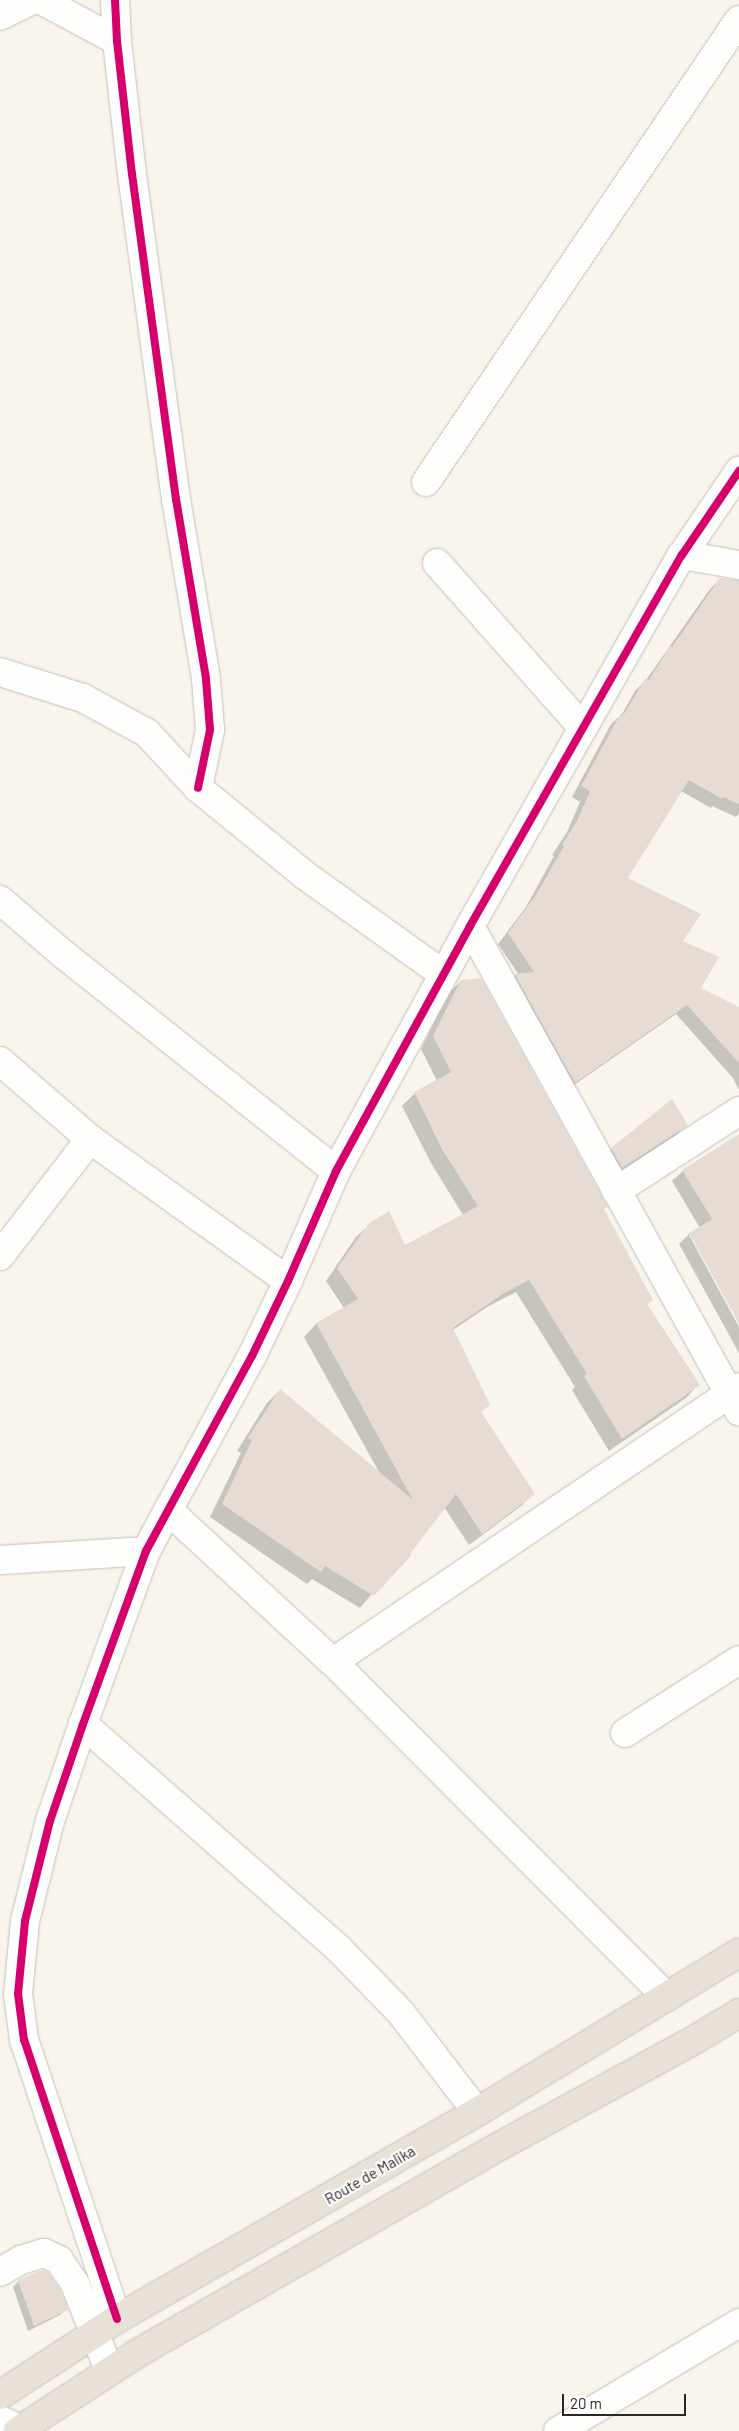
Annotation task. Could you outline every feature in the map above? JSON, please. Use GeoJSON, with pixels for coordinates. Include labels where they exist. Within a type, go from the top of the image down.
{"type":"FeatureCollection","features":[{"type":"Feature","properties":{"kind":"main road","name":"Route de Malika"},"geometry":{"type":"LineString","coordinates":[[0,2395],[117,2318],[477,2112],[739,1953]]}},
{"type":"Feature","properties":{"kind":"main road"},"geometry":{"type":"LineString","coordinates":[[16,2428],[109,2370],[498,2147],[689,2043],[739,2013]]}},
{"type":"Feature","properties":{"kind":"street"},"geometry":{"type":"LineString","coordinates":[[0,16],[34,0]]}},
{"type":"Feature","properties":{"kind":"street"},"geometry":{"type":"LineString","coordinates":[[41,0],[117,41]]}},
{"type":"Feature","properties":{"kind":"street"},"geometry":{"type":"LineString","coordinates":[[116,0],[117,41],[132,174],[176,499],[206,679],[210,730],[198,788]]}},
{"type":"Feature","properties":{"kind":"street"},"geometry":{"type":"LineString","coordinates":[[426,482],[739,20]]}},
{"type":"Feature","properties":{"kind":"street"},"geometry":{"type":"LineString","coordinates":[[117,2318],[24,2040],[18,1994],[25,1921],[50,1821],[146,1551],[252,1356],[288,1281],[336,1171],[443,974],[682,555],[739,471]]}},
{"type":"Feature","properties":{"kind":"street"},"geometry":{"type":"LineString","coordinates":[[682,555],[739,565]]}},
{"type":"Feature","properties":{"kind":"street"},"geometry":{"type":"LineString","coordinates":[[437,563],[583,728]]}},
{"type":"Feature","properties":{"kind":"street"},"geometry":{"type":"LineString","coordinates":[[0,672],[83,698],[146,733],[198,788],[306,876],[443,974]]}},
{"type":"Feature","properties":{"kind":"street"},"geometry":{"type":"LineString","coordinates":[[0,900],[63,954],[336,1171]]}},
{"type":"Feature","properties":{"kind":"street"},"geometry":{"type":"LineString","coordinates":[[334,1662],[736,1398],[616,1191],[470,926]]}},
{"type":"Feature","properties":{"kind":"street"},"geometry":{"type":"LineString","coordinates":[[0,1061],[90,1139],[288,1281]]}},
{"type":"Feature","properties":{"kind":"street"},"geometry":{"type":"LineString","coordinates":[[616,1191],[739,1111]]}},
{"type":"Feature","properties":{"kind":"street"},"geometry":{"type":"LineString","coordinates":[[0,1256],[90,1139]]}},
{"type":"Feature","properties":{"kind":"street"},"geometry":{"type":"LineString","coordinates":[[168,1510],[334,1662],[667,1997]]}},
{"type":"Feature","properties":{"kind":"street"},"geometry":{"type":"LineString","coordinates":[[0,1560],[146,1551]]}},
{"type":"Feature","properties":{"kind":"street"},"geometry":{"type":"LineString","coordinates":[[625,1733],[739,1660]]}},
{"type":"Feature","properties":{"kind":"street"},"geometry":{"type":"LineString","coordinates":[[83,1724],[338,1948],[401,2013],[477,2112]]}},
{"type":"Feature","properties":{"kind":"street"},"geometry":{"type":"LineString","coordinates":[[0,2272],[22,2260],[44,2253],[59,2260],[75,2284],[109,2370]]}},
{"type":"Feature","properties":{"kind":"street"},"geometry":{"type":"LineString","coordinates":[[558,2431],[739,2323]]}},
{"type":"Feature","properties":{"kind":"building"},"geometry":{"type":"Polygon","coordinates":[[[720,578],[739,580],[739,804],[723,797],[722,799],[689,780],[628,878],[701,914],[683,941],[719,957],[701,988],[739,1007],[739,1063],[687,1005],[575,1083],[514,974],[534,972],[508,933],[536,895],[577,821],[590,791],[581,786],[621,713],[624,714],[645,679],[649,680],[670,646],[672,647],[720,578]]]}},
{"type":"Feature","properties":{"kind":"building"},"geometry":{"type":"Polygon","coordinates":[[[481,978],[608,1207],[604,1209],[653,1300],[647,1304],[700,1385],[622,1439],[584,1376],[587,1374],[529,1280],[501,1295],[453,1328],[490,1405],[481,1412],[535,1494],[482,1534],[456,1494],[410,1554],[411,1556],[374,1596],[325,1566],[321,1572],[222,1504],[252,1440],[248,1438],[280,1389],[413,1500],[316,1323],[358,1299],[337,1268],[369,1223],[389,1211],[405,1245],[478,1206],[443,1151],[414,1092],[451,1072],[433,1036],[461,980],[481,978]]]}},
{"type":"Feature","properties":{"kind":"building"},"geometry":{"type":"Polygon","coordinates":[[[672,1099],[688,1125],[622,1168],[611,1148],[672,1099]]]}},
{"type":"Feature","properties":{"kind":"building"},"geometry":{"type":"Polygon","coordinates":[[[739,1134],[739,1324],[689,1233],[712,1219],[682,1170],[739,1134]]]}},
{"type":"Feature","properties":{"kind":"building"},"geometry":{"type":"Polygon","coordinates":[[[43,2270],[48,2272],[61,2291],[68,2310],[34,2326],[18,2280],[43,2270]]]}},
{"type":"Feature","properties":{"kind":"cycle path"},"geometry":{"type":"LineString","coordinates":[[115,0],[117,41],[132,174],[176,499],[206,679],[210,730],[198,788]]}},
{"type":"Feature","properties":{"kind":"cycle path"},"geometry":{"type":"LineString","coordinates":[[117,2319],[24,2040],[18,1994],[25,1921],[50,1821],[146,1551],[252,1356],[288,1281],[336,1171],[470,926],[682,555],[739,471]]}}]}
